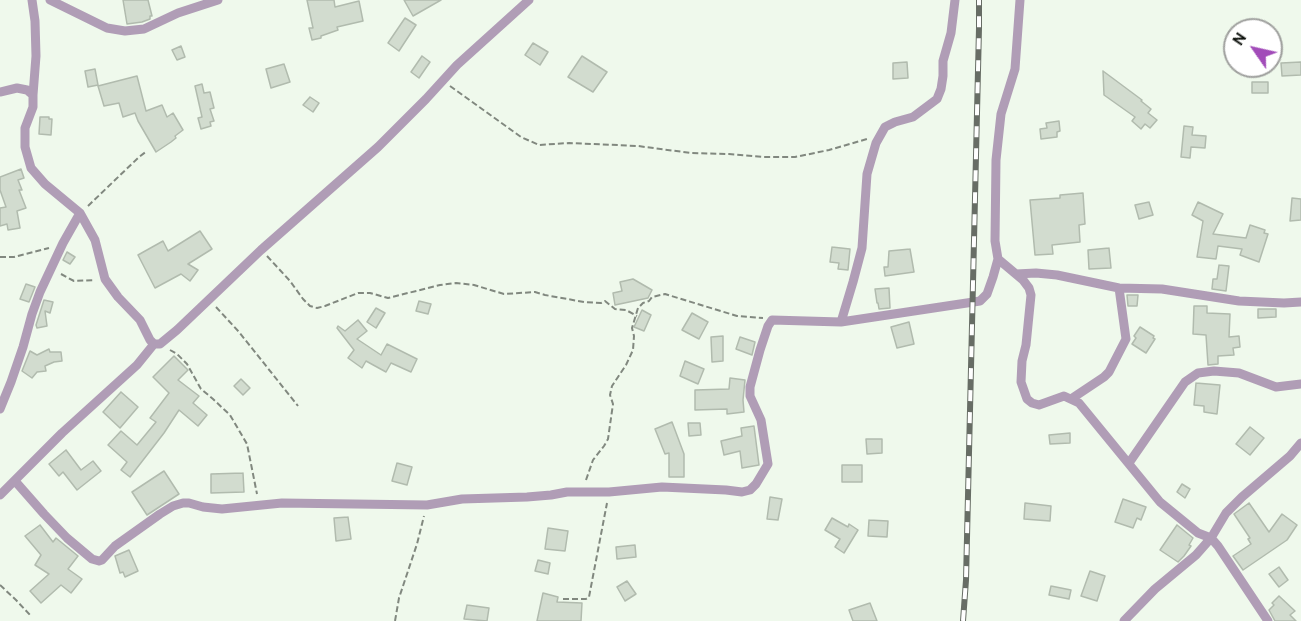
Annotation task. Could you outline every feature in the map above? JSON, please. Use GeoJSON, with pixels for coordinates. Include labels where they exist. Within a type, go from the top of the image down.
{"type":"FeatureCollection","features":[{"type":"Feature","properties":{"kind":"street"},"geometry":{"type":"LineString","coordinates":[[32,0],[36,56],[33,107],[25,128],[25,147],[31,168],[45,184],[80,213],[94,240],[105,279],[140,320],[150,340],[157,344]]}},
{"type":"Feature","properties":{"kind":"street"},"geometry":{"type":"LineString","coordinates":[[50,0],[108,28],[125,32],[144,29],[178,13],[218,0]]}},
{"type":"Feature","properties":{"kind":"street"},"geometry":{"type":"LineString","coordinates":[[0,495],[157,344],[378,147],[457,65],[529,0]]}},
{"type":"Feature","properties":{"kind":"street"},"geometry":{"type":"LineString","coordinates":[[842,322],[861,248],[867,174],[876,142],[885,127],[913,117],[937,99],[941,89],[943,62],[951,33],[955,0]]}},
{"type":"Feature","properties":{"kind":"street"},"geometry":{"type":"LineString","coordinates":[[15,481],[67,538],[92,559],[99,561],[115,546],[173,506],[189,502],[203,507],[222,509],[282,503],[427,505],[462,499],[527,497],[567,492],[609,492],[662,487],[741,492],[750,490],[768,464],[761,420],[750,396],[750,387],[760,350],[772,320],[842,322],[980,301],[987,294],[998,259],[995,241],[996,160],[1001,114],[1015,69],[1020,0]]}},
{"type":"Feature","properties":{"kind":"street"},"geometry":{"type":"LineString","coordinates":[[0,92],[17,88],[33,94]]}},
{"type":"Feature","properties":{"kind":"street"},"geometry":{"type":"LineString","coordinates":[[0,409],[23,347],[35,305],[63,243],[80,213]]}},
{"type":"Feature","properties":{"kind":"street"},"geometry":{"type":"LineString","coordinates":[[998,259],[1029,288],[1031,295],[1021,382],[1027,399],[1039,405],[1064,396],[1079,403],[1160,502],[1198,533],[1211,538],[1218,546],[1268,621]]}},
{"type":"Feature","properties":{"kind":"street"},"geometry":{"type":"LineString","coordinates":[[1016,274],[1057,275],[1119,288],[1162,289],[1259,303],[1301,302]]}},
{"type":"Feature","properties":{"kind":"street"},"geometry":{"type":"LineString","coordinates":[[1071,399],[1104,378],[1126,339],[1119,288]]}},
{"type":"Feature","properties":{"kind":"street"},"geometry":{"type":"LineString","coordinates":[[1129,463],[1185,382],[1198,373],[1214,371],[1239,373],[1276,387],[1301,384]]}},
{"type":"Feature","properties":{"kind":"street"},"geometry":{"type":"LineString","coordinates":[[1124,621],[1155,590],[1187,564],[1211,538],[1226,513],[1290,456],[1301,443]]}},
{"type":"Feature","properties":{"kind":"path"},"geometry":{"type":"LineString","coordinates":[[443,81],[521,137],[539,145],[569,143],[627,145],[691,153],[795,157],[880,135]]}},
{"type":"Feature","properties":{"kind":"path"},"geometry":{"type":"LineString","coordinates":[[80,213],[147,150]]}},
{"type":"Feature","properties":{"kind":"path"},"geometry":{"type":"LineString","coordinates":[[0,257],[15,257],[63,243]]}},
{"type":"Feature","properties":{"kind":"path"},"geometry":{"type":"LineString","coordinates":[[261,250],[290,280],[303,299],[310,306],[317,308],[358,292],[388,298],[456,283],[474,285],[504,294],[535,292],[545,296],[584,302],[601,303],[605,301],[615,309],[626,310],[637,316]]}},
{"type":"Feature","properties":{"kind":"path"},"geometry":{"type":"LineString","coordinates":[[51,268],[74,281],[105,279]]}},
{"type":"Feature","properties":{"kind":"path"},"geometry":{"type":"LineString","coordinates":[[582,492],[593,460],[608,439],[613,404],[610,395],[612,386],[633,350],[632,328],[638,308],[643,303],[652,297],[665,294],[737,316],[772,320]]}},
{"type":"Feature","properties":{"kind":"path"},"geometry":{"type":"LineString","coordinates":[[209,299],[239,332],[298,406]]}},
{"type":"Feature","properties":{"kind":"path"},"geometry":{"type":"LineString","coordinates":[[157,344],[177,354],[187,364],[201,389],[230,415],[247,444],[258,504]]}},
{"type":"Feature","properties":{"kind":"path"},"geometry":{"type":"LineString","coordinates":[[562,598],[586,599],[589,597],[609,492]]}},
{"type":"Feature","properties":{"kind":"path"},"geometry":{"type":"LineString","coordinates":[[395,621],[399,598],[427,505]]}},
{"type":"Feature","properties":{"kind":"path"},"geometry":{"type":"LineString","coordinates":[[0,585],[31,616]]}},
{"type":"Feature","properties":{"kind":"building"},"geometry":{"type":"Polygon","coordinates":[[[123,0],[148,0],[152,16],[142,22],[127,24],[123,0]]]}},
{"type":"Feature","properties":{"kind":"building"},"geometry":{"type":"Polygon","coordinates":[[[307,0],[334,0],[335,7],[359,1],[363,21],[337,27],[338,30],[312,40],[309,28],[313,28],[307,0]]]}},
{"type":"Feature","properties":{"kind":"building"},"geometry":{"type":"Polygon","coordinates":[[[404,0],[441,0],[413,16],[404,0]]]}},
{"type":"Feature","properties":{"kind":"building"},"geometry":{"type":"Polygon","coordinates":[[[405,18],[416,25],[399,51],[388,43],[405,18]]]}},
{"type":"Feature","properties":{"kind":"building"},"geometry":{"type":"Polygon","coordinates":[[[533,43],[548,52],[540,65],[525,55],[533,43]]]}},
{"type":"Feature","properties":{"kind":"building"},"geometry":{"type":"Polygon","coordinates":[[[181,46],[185,57],[177,60],[172,50],[181,46]]]}},
{"type":"Feature","properties":{"kind":"building"},"geometry":{"type":"Polygon","coordinates":[[[422,56],[430,62],[419,78],[411,72],[422,56]]]}},
{"type":"Feature","properties":{"kind":"building"},"geometry":{"type":"Polygon","coordinates":[[[582,56],[607,72],[593,92],[568,77],[582,56]]]}},
{"type":"Feature","properties":{"kind":"building"},"geometry":{"type":"Polygon","coordinates":[[[907,62],[908,78],[893,79],[893,63],[907,62]]]}},
{"type":"Feature","properties":{"kind":"building"},"geometry":{"type":"Polygon","coordinates":[[[1301,62],[1301,75],[1283,76],[1283,63],[1301,62]]]}},
{"type":"Feature","properties":{"kind":"building"},"geometry":{"type":"Polygon","coordinates":[[[284,64],[290,82],[271,88],[266,69],[284,64]]]}},
{"type":"Feature","properties":{"kind":"building"},"geometry":{"type":"Polygon","coordinates":[[[95,69],[98,85],[88,87],[85,71],[95,69]]]}},
{"type":"Feature","properties":{"kind":"building"},"geometry":{"type":"Polygon","coordinates":[[[1103,71],[1151,109],[1148,113],[1157,120],[1150,128],[1145,124],[1141,129],[1132,121],[1135,117],[1104,95],[1103,71]]]}},
{"type":"Feature","properties":{"kind":"building"},"geometry":{"type":"Polygon","coordinates":[[[137,76],[146,111],[162,105],[167,117],[173,113],[183,130],[156,152],[135,113],[123,117],[119,103],[104,106],[98,86],[137,76]]]}},
{"type":"Feature","properties":{"kind":"building"},"geometry":{"type":"Polygon","coordinates":[[[1252,82],[1268,82],[1268,93],[1252,93],[1252,82]]]}},
{"type":"Feature","properties":{"kind":"building"},"geometry":{"type":"Polygon","coordinates":[[[202,84],[204,93],[210,92],[214,108],[210,109],[214,121],[210,122],[211,126],[201,129],[198,118],[202,117],[195,86],[202,84]]]}},
{"type":"Feature","properties":{"kind":"building"},"geometry":{"type":"Polygon","coordinates":[[[310,97],[319,103],[313,112],[303,105],[310,97]]]}},
{"type":"Feature","properties":{"kind":"building"},"geometry":{"type":"Polygon","coordinates":[[[40,117],[52,119],[51,135],[39,134],[40,117]]]}},
{"type":"Feature","properties":{"kind":"building"},"geometry":{"type":"Polygon","coordinates":[[[1059,121],[1060,131],[1057,132],[1057,137],[1041,139],[1040,129],[1047,128],[1046,123],[1059,121]]]}},
{"type":"Feature","properties":{"kind":"building"},"geometry":{"type":"Polygon","coordinates":[[[1184,126],[1193,127],[1192,135],[1206,136],[1205,148],[1191,147],[1190,158],[1181,157],[1184,126]]]}},
{"type":"Feature","properties":{"kind":"building"},"geometry":{"type":"Polygon","coordinates":[[[21,169],[24,178],[18,180],[22,190],[19,190],[26,208],[17,211],[20,228],[8,230],[7,224],[0,226],[0,208],[6,207],[0,190],[0,177],[21,169]]]}},
{"type":"Feature","properties":{"kind":"building"},"geometry":{"type":"Polygon","coordinates":[[[1083,193],[1085,224],[1079,225],[1080,242],[1052,245],[1053,254],[1035,255],[1030,200],[1060,198],[1060,195],[1083,193]]]}},
{"type":"Feature","properties":{"kind":"building"},"geometry":{"type":"Polygon","coordinates":[[[1292,198],[1301,199],[1301,220],[1290,221],[1292,198]]]}},
{"type":"Feature","properties":{"kind":"building"},"geometry":{"type":"Polygon","coordinates":[[[1149,202],[1153,215],[1139,219],[1135,205],[1149,202]]]}},
{"type":"Feature","properties":{"kind":"building"},"geometry":{"type":"Polygon","coordinates":[[[1198,202],[1223,214],[1213,234],[1246,238],[1250,225],[1265,230],[1264,233],[1268,234],[1259,262],[1240,255],[1242,249],[1218,246],[1216,259],[1197,257],[1203,221],[1192,215],[1198,202]]]}},
{"type":"Feature","properties":{"kind":"building"},"geometry":{"type":"Polygon","coordinates":[[[200,231],[212,249],[188,264],[198,270],[190,281],[181,274],[155,288],[138,255],[163,241],[168,251],[200,231]]]}},
{"type":"Feature","properties":{"kind":"building"},"geometry":{"type":"Polygon","coordinates":[[[832,247],[850,249],[848,270],[838,269],[839,263],[830,262],[832,247]]]}},
{"type":"Feature","properties":{"kind":"building"},"geometry":{"type":"Polygon","coordinates":[[[1109,248],[1111,268],[1089,269],[1088,250],[1109,248]]]}},
{"type":"Feature","properties":{"kind":"building"},"geometry":{"type":"Polygon","coordinates":[[[910,249],[914,272],[885,276],[884,267],[888,267],[889,251],[910,249]]]}},
{"type":"Feature","properties":{"kind":"building"},"geometry":{"type":"Polygon","coordinates":[[[67,252],[75,257],[70,264],[63,260],[67,252]]]}},
{"type":"Feature","properties":{"kind":"building"},"geometry":{"type":"Polygon","coordinates":[[[1219,265],[1229,266],[1226,291],[1212,289],[1213,279],[1217,279],[1219,265]]]}},
{"type":"Feature","properties":{"kind":"building"},"geometry":{"type":"Polygon","coordinates":[[[633,279],[652,290],[648,298],[615,305],[613,293],[622,291],[620,282],[633,279]]]}},
{"type":"Feature","properties":{"kind":"building"},"geometry":{"type":"Polygon","coordinates":[[[26,284],[35,287],[29,302],[20,299],[26,284]]]}},
{"type":"Feature","properties":{"kind":"building"},"geometry":{"type":"Polygon","coordinates":[[[889,288],[890,308],[879,309],[875,289],[889,288]]]}},
{"type":"Feature","properties":{"kind":"building"},"geometry":{"type":"Polygon","coordinates":[[[1127,295],[1138,295],[1137,306],[1128,306],[1127,295]]]}},
{"type":"Feature","properties":{"kind":"building"},"geometry":{"type":"Polygon","coordinates":[[[44,300],[53,302],[50,313],[45,311],[47,326],[37,328],[36,325],[44,300]]]}},
{"type":"Feature","properties":{"kind":"building"},"geometry":{"type":"Polygon","coordinates":[[[419,301],[431,304],[428,314],[416,311],[419,301]]]}},
{"type":"Feature","properties":{"kind":"building"},"geometry":{"type":"Polygon","coordinates":[[[1194,306],[1207,306],[1207,313],[1230,314],[1229,337],[1239,336],[1240,347],[1233,348],[1234,355],[1218,356],[1218,364],[1208,365],[1206,335],[1193,334],[1194,306]]]}},
{"type":"Feature","properties":{"kind":"building"},"geometry":{"type":"Polygon","coordinates":[[[376,308],[385,313],[376,328],[367,322],[376,308]]]}},
{"type":"Feature","properties":{"kind":"building"},"geometry":{"type":"Polygon","coordinates":[[[1258,309],[1276,309],[1276,317],[1258,318],[1258,309]]]}},
{"type":"Feature","properties":{"kind":"building"},"geometry":{"type":"Polygon","coordinates":[[[642,310],[651,315],[644,331],[634,327],[642,310]]]}},
{"type":"Feature","properties":{"kind":"building"},"geometry":{"type":"Polygon","coordinates":[[[692,313],[708,322],[699,339],[682,330],[692,313]]]}},
{"type":"Feature","properties":{"kind":"building"},"geometry":{"type":"Polygon","coordinates":[[[358,320],[367,331],[357,339],[381,355],[387,344],[417,359],[411,372],[391,363],[386,372],[366,361],[362,368],[348,358],[354,350],[337,328],[338,326],[345,331],[358,320]]]}},
{"type":"Feature","properties":{"kind":"building"},"geometry":{"type":"Polygon","coordinates":[[[909,322],[914,344],[897,348],[891,327],[909,322]]]}},
{"type":"Feature","properties":{"kind":"building"},"geometry":{"type":"Polygon","coordinates":[[[1140,327],[1155,339],[1146,353],[1132,344],[1140,327]]]}},
{"type":"Feature","properties":{"kind":"building"},"geometry":{"type":"Polygon","coordinates":[[[723,336],[723,361],[712,362],[711,337],[723,336]]]}},
{"type":"Feature","properties":{"kind":"building"},"geometry":{"type":"Polygon","coordinates":[[[740,337],[755,342],[752,355],[736,349],[740,337]]]}},
{"type":"Feature","properties":{"kind":"building"},"geometry":{"type":"Polygon","coordinates":[[[49,349],[50,352],[61,352],[62,361],[45,366],[46,371],[37,372],[32,378],[22,371],[30,351],[37,355],[49,349]]]}},
{"type":"Feature","properties":{"kind":"building"},"geometry":{"type":"Polygon","coordinates":[[[174,356],[188,370],[178,380],[199,396],[193,403],[207,415],[198,426],[179,410],[130,477],[121,470],[127,462],[108,445],[121,431],[137,445],[156,422],[150,418],[169,393],[153,377],[174,356]]]}},
{"type":"Feature","properties":{"kind":"building"},"geometry":{"type":"Polygon","coordinates":[[[685,361],[704,369],[698,384],[680,376],[685,361]]]}},
{"type":"Feature","properties":{"kind":"building"},"geometry":{"type":"Polygon","coordinates":[[[730,378],[745,380],[744,412],[727,414],[727,409],[695,410],[695,390],[729,389],[730,378]]]}},
{"type":"Feature","properties":{"kind":"building"},"geometry":{"type":"Polygon","coordinates":[[[241,379],[250,388],[243,395],[234,386],[241,379]]]}},
{"type":"Feature","properties":{"kind":"building"},"geometry":{"type":"Polygon","coordinates":[[[1196,383],[1220,385],[1217,414],[1204,412],[1204,406],[1194,405],[1196,383]]]}},
{"type":"Feature","properties":{"kind":"building"},"geometry":{"type":"Polygon","coordinates":[[[121,392],[138,407],[120,428],[103,412],[121,392]]]}},
{"type":"Feature","properties":{"kind":"building"},"geometry":{"type":"Polygon","coordinates":[[[672,422],[684,454],[684,477],[669,477],[669,453],[665,454],[655,429],[672,422]]]}},
{"type":"Feature","properties":{"kind":"building"},"geometry":{"type":"Polygon","coordinates":[[[688,423],[700,423],[701,435],[689,436],[688,423]]]}},
{"type":"Feature","properties":{"kind":"building"},"geometry":{"type":"Polygon","coordinates":[[[754,426],[759,465],[742,468],[740,451],[724,455],[721,441],[742,436],[741,428],[754,426]]]}},
{"type":"Feature","properties":{"kind":"building"},"geometry":{"type":"Polygon","coordinates":[[[1250,427],[1264,438],[1250,455],[1236,444],[1250,427]]]}},
{"type":"Feature","properties":{"kind":"building"},"geometry":{"type":"Polygon","coordinates":[[[1070,433],[1070,443],[1050,444],[1049,435],[1070,433]]]}},
{"type":"Feature","properties":{"kind":"building"},"geometry":{"type":"Polygon","coordinates":[[[866,439],[882,439],[882,453],[867,454],[866,439]]]}},
{"type":"Feature","properties":{"kind":"building"},"geometry":{"type":"Polygon","coordinates":[[[66,450],[81,470],[93,461],[101,471],[77,490],[63,472],[59,476],[49,464],[66,450]]]}},
{"type":"Feature","properties":{"kind":"building"},"geometry":{"type":"Polygon","coordinates":[[[397,463],[412,467],[407,485],[392,481],[397,463]]]}},
{"type":"Feature","properties":{"kind":"building"},"geometry":{"type":"Polygon","coordinates":[[[842,465],[862,465],[862,482],[842,482],[842,465]]]}},
{"type":"Feature","properties":{"kind":"building"},"geometry":{"type":"Polygon","coordinates":[[[164,471],[179,494],[147,515],[132,492],[164,471]]]}},
{"type":"Feature","properties":{"kind":"building"},"geometry":{"type":"Polygon","coordinates":[[[243,473],[244,492],[211,493],[211,474],[243,473]]]}},
{"type":"Feature","properties":{"kind":"building"},"geometry":{"type":"Polygon","coordinates":[[[1182,484],[1190,489],[1185,498],[1177,492],[1182,484]]]}},
{"type":"Feature","properties":{"kind":"building"},"geometry":{"type":"Polygon","coordinates":[[[770,497],[782,499],[778,520],[767,519],[770,497]]]}},
{"type":"Feature","properties":{"kind":"building"},"geometry":{"type":"Polygon","coordinates":[[[1123,499],[1146,507],[1141,520],[1137,518],[1133,528],[1115,522],[1123,499]]]}},
{"type":"Feature","properties":{"kind":"building"},"geometry":{"type":"Polygon","coordinates":[[[1025,503],[1051,506],[1050,521],[1024,519],[1025,503]]]}},
{"type":"Feature","properties":{"kind":"building"},"geometry":{"type":"Polygon","coordinates":[[[1249,503],[1269,532],[1282,514],[1297,525],[1287,540],[1243,570],[1233,556],[1251,544],[1248,539],[1250,538],[1234,514],[1249,503]]]}},
{"type":"Feature","properties":{"kind":"building"},"geometry":{"type":"Polygon","coordinates":[[[348,517],[351,539],[336,541],[334,518],[348,517]]]}},
{"type":"Feature","properties":{"kind":"building"},"geometry":{"type":"Polygon","coordinates":[[[832,518],[858,530],[844,553],[835,547],[840,539],[825,530],[832,518]]]}},
{"type":"Feature","properties":{"kind":"building"},"geometry":{"type":"Polygon","coordinates":[[[869,520],[888,521],[887,537],[868,536],[869,520]]]}},
{"type":"Feature","properties":{"kind":"building"},"geometry":{"type":"Polygon","coordinates":[[[40,525],[53,542],[56,538],[78,556],[68,569],[82,579],[71,593],[61,585],[41,603],[30,591],[49,574],[35,565],[41,555],[25,536],[40,525]]]}},
{"type":"Feature","properties":{"kind":"building"},"geometry":{"type":"Polygon","coordinates":[[[1177,525],[1193,538],[1189,545],[1191,546],[1178,562],[1160,550],[1177,525]]]}},
{"type":"Feature","properties":{"kind":"building"},"geometry":{"type":"Polygon","coordinates":[[[548,528],[568,531],[565,551],[545,549],[548,528]]]}},
{"type":"Feature","properties":{"kind":"building"},"geometry":{"type":"Polygon","coordinates":[[[635,545],[636,557],[617,559],[616,547],[635,545]]]}},
{"type":"Feature","properties":{"kind":"building"},"geometry":{"type":"Polygon","coordinates":[[[129,550],[138,571],[125,577],[123,572],[120,573],[115,556],[129,550]]]}},
{"type":"Feature","properties":{"kind":"building"},"geometry":{"type":"Polygon","coordinates":[[[538,560],[550,563],[548,574],[535,571],[538,560]]]}},
{"type":"Feature","properties":{"kind":"building"},"geometry":{"type":"Polygon","coordinates":[[[1279,567],[1288,580],[1279,587],[1269,574],[1279,567]]]}},
{"type":"Feature","properties":{"kind":"building"},"geometry":{"type":"Polygon","coordinates":[[[1090,571],[1105,576],[1097,601],[1081,596],[1090,571]]]}},
{"type":"Feature","properties":{"kind":"building"},"geometry":{"type":"Polygon","coordinates":[[[627,581],[636,594],[625,601],[617,587],[627,581]]]}},
{"type":"Feature","properties":{"kind":"building"},"geometry":{"type":"Polygon","coordinates":[[[1051,586],[1071,590],[1069,599],[1049,595],[1051,586]]]}},
{"type":"Feature","properties":{"kind":"building"},"geometry":{"type":"Polygon","coordinates":[[[543,593],[558,597],[557,602],[582,603],[581,621],[537,621],[543,593]]]}},
{"type":"Feature","properties":{"kind":"building"},"geometry":{"type":"Polygon","coordinates":[[[1279,596],[1295,611],[1290,615],[1296,621],[1275,621],[1269,610],[1279,596]]]}},
{"type":"Feature","properties":{"kind":"building"},"geometry":{"type":"Polygon","coordinates":[[[870,603],[877,621],[853,621],[849,610],[870,603]]]}},
{"type":"Feature","properties":{"kind":"building"},"geometry":{"type":"Polygon","coordinates":[[[467,605],[489,608],[487,621],[464,619],[467,605]]]}},
{"type":"Feature","properties":{"kind":"railway"},"geometry":{"type":"LineString","coordinates":[[963,621],[966,580],[979,0]]}}]}
